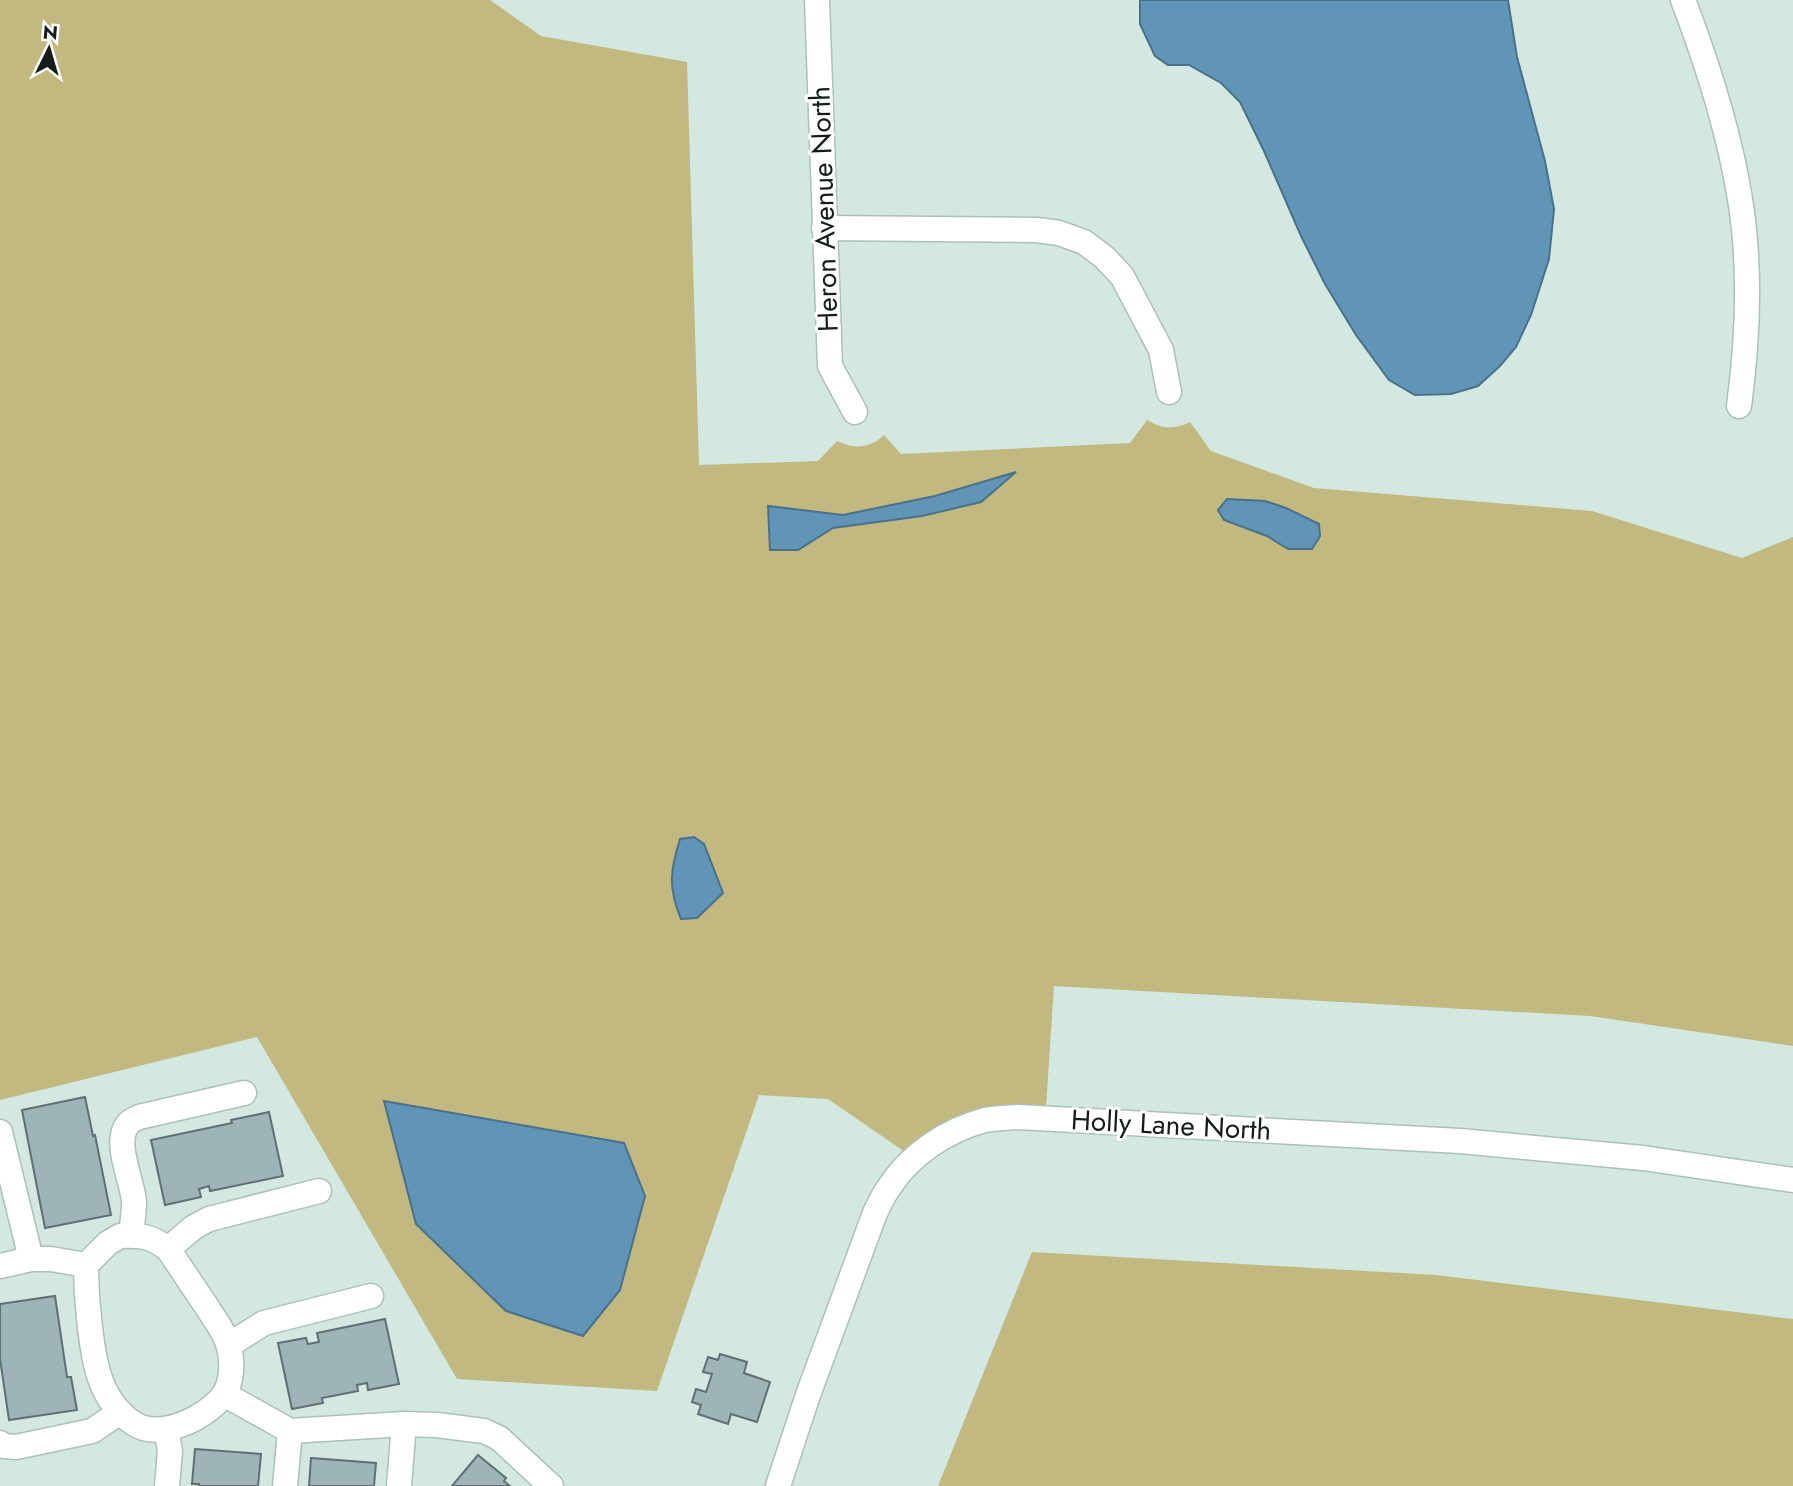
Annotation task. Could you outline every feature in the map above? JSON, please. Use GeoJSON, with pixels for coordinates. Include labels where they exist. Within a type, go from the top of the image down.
{"type":"FeatureCollection","features":[{"type":"Feature","properties":{"kind":"street","name":"Heron Avenue North"},"geometry":{"type":"LineString","coordinates":[[817,0],[830,366],[855,412]]}},
{"type":"Feature","properties":{"kind":"street"},"geometry":{"type":"LineString","coordinates":[[1683,0],[1704,54],[1718,101],[1732,153],[1741,202],[1746,255],[1746,303],[1745,365],[1739,406]]}},
{"type":"Feature","properties":{"kind":"street"},"geometry":{"type":"LineString","coordinates":[[824,228],[1037,230],[1059,233],[1084,242],[1104,257],[1122,276],[1161,350],[1168,392]]}},
{"type":"Feature","properties":{"kind":"street"},"geometry":{"type":"LineString","coordinates":[[131,1236],[134,1202],[121,1145],[128,1123],[139,1117],[244,1093]]}},
{"type":"Feature","properties":{"kind":"street","name":"Holly Lane North"},"geometry":{"type":"LineString","coordinates":[[778,1486],[808,1395],[875,1213],[888,1188],[908,1164],[931,1145],[957,1130],[987,1120],[1018,1117],[1460,1141],[1643,1158],[1793,1180]]}},
{"type":"Feature","properties":{"kind":"street"},"geometry":{"type":"LineString","coordinates":[[0,1132],[31,1259]]}},
{"type":"Feature","properties":{"kind":"street"},"geometry":{"type":"LineString","coordinates":[[168,1249],[194,1227],[209,1219],[319,1191]]}},
{"type":"Feature","properties":{"kind":"street"},"geometry":{"type":"LineString","coordinates":[[120,1236],[131,1236],[145,1236],[168,1249],[229,1345],[231,1375],[224,1394],[204,1414],[185,1424],[166,1429],[149,1429],[134,1425],[120,1412],[108,1399],[94,1359],[86,1265],[108,1243],[120,1236]]}},
{"type":"Feature","properties":{"kind":"street"},"geometry":{"type":"LineString","coordinates":[[0,1266],[31,1259],[51,1259],[86,1265]]}},
{"type":"Feature","properties":{"kind":"street"},"geometry":{"type":"LineString","coordinates":[[229,1345],[264,1323],[371,1296]]}},
{"type":"Feature","properties":{"kind":"street"},"geometry":{"type":"LineString","coordinates":[[224,1394],[290,1431],[404,1424],[484,1431],[499,1438],[551,1486]]}},
{"type":"Feature","properties":{"kind":"street"},"geometry":{"type":"LineString","coordinates":[[0,1443],[16,1447],[92,1431],[120,1412]]}},
{"type":"Feature","properties":{"kind":"street"},"geometry":{"type":"LineString","coordinates":[[399,1486],[404,1424]]}},
{"type":"Feature","properties":{"kind":"street"},"geometry":{"type":"LineString","coordinates":[[166,1429],[170,1451],[167,1486]]}},
{"type":"Feature","properties":{"kind":"street"},"geometry":{"type":"LineString","coordinates":[[285,1486],[290,1431]]}},
{"type":"Feature","properties":{"kind":"shaded area"},"geometry":{"type":"Polygon","coordinates":[[[0,0],[490,0],[541,36],[687,62],[699,465],[818,461],[837,441],[861,446],[873,443],[884,435],[901,454],[1130,443],[1147,420],[1168,427],[1190,422],[1211,451],[1314,488],[1592,511],[1742,558],[1793,537],[1793,1046],[1590,1016],[1054,986],[1046,1107],[905,1152],[828,1099],[759,1095],[657,1391],[457,1379],[257,1037],[0,1100],[0,0]]]}},
{"type":"Feature","properties":{"kind":"shaded area"},"geometry":{"type":"Polygon","coordinates":[[[1032,1252],[1436,1275],[1793,1319],[1793,1486],[938,1486],[1032,1252]]]}},
{"type":"Feature","properties":{"kind":"water"},"geometry":{"type":"Polygon","coordinates":[[[1140,0],[1508,0],[1517,57],[1545,161],[1554,209],[1549,259],[1531,315],[1516,347],[1500,366],[1478,386],[1451,394],[1415,395],[1389,380],[1356,335],[1325,284],[1240,102],[1221,83],[1189,65],[1168,65],[1155,56],[1140,24],[1140,0]]]}},
{"type":"Feature","properties":{"kind":"water"},"geometry":{"type":"Polygon","coordinates":[[[1016,472],[981,502],[922,516],[833,528],[798,550],[770,550],[768,506],[843,515],[935,496],[1016,472]]]}},
{"type":"Feature","properties":{"kind":"water"},"geometry":{"type":"Polygon","coordinates":[[[1227,499],[1265,501],[1286,508],[1319,524],[1320,536],[1312,549],[1288,549],[1267,536],[1224,520],[1218,510],[1227,499]]]}},
{"type":"Feature","properties":{"kind":"water"},"geometry":{"type":"Polygon","coordinates":[[[694,837],[704,844],[723,893],[697,918],[681,919],[672,889],[672,870],[680,839],[694,837]]]}},
{"type":"Feature","properties":{"kind":"water"},"geometry":{"type":"Polygon","coordinates":[[[384,1101],[624,1143],[645,1196],[620,1290],[583,1336],[506,1311],[416,1224],[384,1101]]]}},
{"type":"Feature","properties":{"kind":"building"},"geometry":{"type":"Polygon","coordinates":[[[85,1097],[111,1215],[45,1228],[22,1110],[85,1097]]]}},
{"type":"Feature","properties":{"kind":"building"},"geometry":{"type":"Polygon","coordinates":[[[269,1112],[283,1176],[210,1191],[209,1186],[199,1189],[201,1197],[165,1205],[151,1140],[232,1123],[231,1120],[269,1112]]]}},
{"type":"Feature","properties":{"kind":"building"},"geometry":{"type":"Polygon","coordinates":[[[55,1296],[67,1377],[71,1377],[77,1410],[9,1420],[0,1359],[0,1304],[55,1296]]]}},
{"type":"Feature","properties":{"kind":"building"},"geometry":{"type":"Polygon","coordinates":[[[385,1319],[399,1384],[368,1390],[367,1383],[357,1385],[358,1391],[322,1398],[323,1403],[292,1409],[278,1343],[306,1338],[308,1344],[319,1342],[317,1333],[385,1319]]]}},
{"type":"Feature","properties":{"kind":"building"},"geometry":{"type":"Polygon","coordinates":[[[720,1354],[747,1362],[744,1373],[770,1382],[757,1422],[731,1414],[728,1424],[698,1414],[701,1405],[692,1402],[696,1389],[706,1392],[712,1374],[703,1372],[708,1357],[718,1360],[720,1354]]]}},
{"type":"Feature","properties":{"kind":"building"},"geometry":{"type":"Polygon","coordinates":[[[195,1449],[261,1454],[258,1486],[192,1484],[195,1449]]]}},
{"type":"Feature","properties":{"kind":"building"},"geometry":{"type":"Polygon","coordinates":[[[478,1455],[506,1478],[504,1481],[510,1486],[452,1486],[478,1455]]]}},
{"type":"Feature","properties":{"kind":"building"},"geometry":{"type":"Polygon","coordinates":[[[311,1458],[376,1463],[374,1486],[309,1486],[311,1458]]]}}]}
